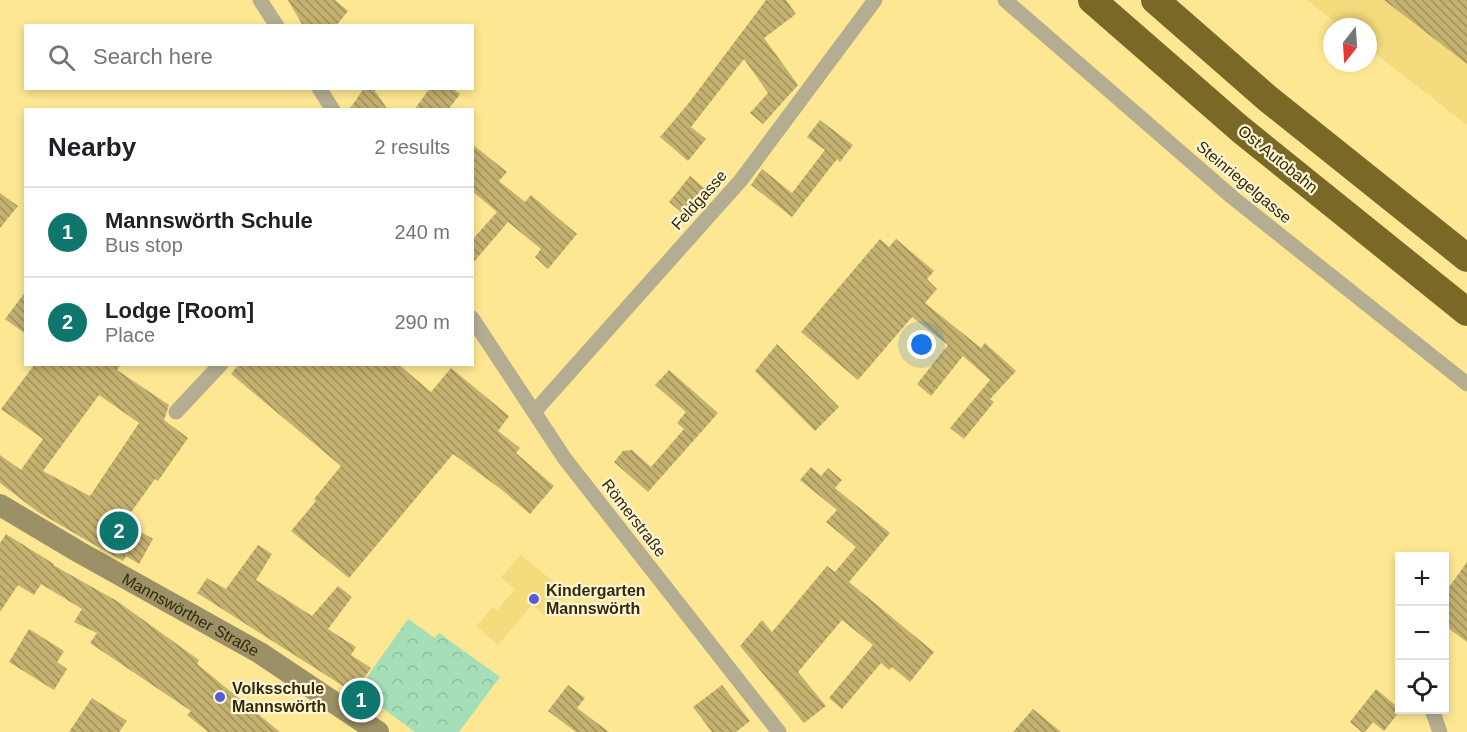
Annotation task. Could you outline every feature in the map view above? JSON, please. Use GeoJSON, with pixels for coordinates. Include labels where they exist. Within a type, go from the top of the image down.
{"type":"FeatureCollection","features":[{"type":"Feature","properties":{"kind":"highway","name":"Ost Autobahn"},"geometry":{"type":"LineString","coordinates":[[1092,0],[1240,129],[1467,312]]}},
{"type":"Feature","properties":{"kind":"highway"},"geometry":{"type":"LineString","coordinates":[[1155,0],[1267,98],[1467,258]]}},
{"type":"Feature","properties":{"kind":"main road","name":"Mannswörther Straße"},"geometry":{"type":"LineString","coordinates":[[0,505],[260,653],[378,732]]}},
{"type":"Feature","properties":{"kind":"street"},"geometry":{"type":"LineString","coordinates":[[260,0],[276,24]]}},
{"type":"Feature","properties":{"kind":"street","name":"Feldgasse"},"geometry":{"type":"LineString","coordinates":[[535,411],[741,180],[875,0]]}},
{"type":"Feature","properties":{"kind":"street","name":"Steinriegelgasse"},"geometry":{"type":"LineString","coordinates":[[1005,0],[1232,197],[1467,384]]}},
{"type":"Feature","properties":{"kind":"street"},"geometry":{"type":"LineString","coordinates":[[320,90],[332,108]]}},
{"type":"Feature","properties":{"kind":"street","name":"Römerstraße"},"geometry":{"type":"LineString","coordinates":[[474,321],[566,459],[779,732]]}},
{"type":"Feature","properties":{"kind":"street"},"geometry":{"type":"LineString","coordinates":[[176,412],[218,366]]}},
{"type":"Feature","properties":{"kind":"street"},"geometry":{"type":"LineString","coordinates":[[1433,714],[1440,732]]}},
{"type":"Feature","properties":{"kind":"shaded area"},"geometry":{"type":"Polygon","coordinates":[[[1307,0],[1467,0],[1467,125],[1377,55],[1377,18],[1330,18],[1307,0]]]}},
{"type":"Feature","properties":{"kind":"shaded area","name":"Kindergarten Mannswörth"},"geometry":{"type":"Polygon","coordinates":[[[521,555],[567,593],[547,617],[532,605],[498,645],[476,626],[493,607],[497,610],[515,589],[501,577],[521,555]]]}},
{"type":"Feature","properties":{"kind":"green space"},"geometry":{"type":"Polygon","coordinates":[[[408,619],[435,638],[439,633],[500,677],[459,732],[415,732],[358,690],[408,619]]]}},
{"type":"Feature","properties":{"kind":"building"},"geometry":{"type":"Polygon","coordinates":[[[288,0],[335,0],[348,11],[338,24],[302,24],[288,0]]]}},
{"type":"Feature","properties":{"kind":"building"},"geometry":{"type":"Polygon","coordinates":[[[766,0],[786,0],[796,14],[764,38],[798,85],[763,124],[750,113],[768,93],[744,59],[691,127],[706,139],[688,161],[660,137],[688,104],[766,0]]]}},
{"type":"Feature","properties":{"kind":"building"},"geometry":{"type":"Polygon","coordinates":[[[1384,0],[1467,0],[1467,64],[1384,0]]]}},
{"type":"Feature","properties":{"kind":"building"},"geometry":{"type":"Polygon","coordinates":[[[363,90],[374,90],[387,108],[350,108],[363,90]]]}},
{"type":"Feature","properties":{"kind":"building"},"geometry":{"type":"Polygon","coordinates":[[[429,90],[455,90],[460,94],[450,108],[415,108],[429,90]]]}},
{"type":"Feature","properties":{"kind":"building"},"geometry":{"type":"Polygon","coordinates":[[[820,120],[853,145],[840,162],[837,159],[792,217],[751,185],[762,169],[792,193],[825,150],[807,137],[820,120]]]}},
{"type":"Feature","properties":{"kind":"building"},"geometry":{"type":"Polygon","coordinates":[[[474,146],[507,172],[499,181],[525,202],[531,195],[577,234],[548,269],[535,257],[541,249],[508,222],[474,262],[474,238],[497,212],[474,193],[474,146]]]}},
{"type":"Feature","properties":{"kind":"building"},"geometry":{"type":"Polygon","coordinates":[[[690,176],[710,193],[688,218],[669,202],[690,176]]]}},
{"type":"Feature","properties":{"kind":"building"},"geometry":{"type":"Polygon","coordinates":[[[0,193],[18,206],[0,228],[0,193]]]}},
{"type":"Feature","properties":{"kind":"building"},"geometry":{"type":"Polygon","coordinates":[[[880,239],[889,247],[896,239],[934,271],[927,279],[937,289],[925,303],[981,348],[985,343],[1016,371],[990,399],[994,402],[964,439],[950,428],[990,380],[963,356],[931,396],[917,384],[948,345],[912,317],[858,380],[801,332],[880,239]]]}},
{"type":"Feature","properties":{"kind":"building"},"geometry":{"type":"Polygon","coordinates":[[[24,294],[24,333],[5,319],[24,294]]]}},
{"type":"Feature","properties":{"kind":"building"},"geometry":{"type":"Polygon","coordinates":[[[777,344],[839,407],[815,431],[755,371],[777,344]]]}},
{"type":"Feature","properties":{"kind":"building"},"geometry":{"type":"Polygon","coordinates":[[[33,366],[120,366],[117,370],[169,405],[164,420],[188,438],[158,481],[155,479],[124,522],[153,539],[139,564],[126,556],[123,561],[86,540],[38,512],[0,483],[0,455],[21,470],[43,439],[1,409],[33,366]],[[99,395],[43,471],[90,496],[139,423],[99,395]]]}},
{"type":"Feature","properties":{"kind":"building"},"geometry":{"type":"Polygon","coordinates":[[[237,366],[400,366],[431,392],[451,368],[509,416],[498,431],[520,448],[516,453],[554,486],[530,514],[453,454],[349,578],[291,531],[341,466],[231,374],[237,366]]]}},
{"type":"Feature","properties":{"kind":"building"},"geometry":{"type":"Polygon","coordinates":[[[669,370],[718,413],[648,492],[614,462],[623,451],[632,450],[651,467],[684,429],[677,423],[686,412],[655,385],[669,370]]]}},
{"type":"Feature","properties":{"kind":"building"},"geometry":{"type":"Polygon","coordinates":[[[811,467],[821,476],[828,468],[842,480],[835,488],[890,533],[849,582],[934,652],[910,682],[892,667],[889,670],[881,663],[842,709],[829,698],[873,645],[842,620],[798,672],[826,706],[804,723],[740,646],[762,620],[772,632],[827,566],[835,572],[856,547],[826,522],[837,510],[800,480],[811,467]]]}},
{"type":"Feature","properties":{"kind":"building"},"geometry":{"type":"Polygon","coordinates":[[[6,534],[53,565],[117,601],[199,660],[197,664],[280,732],[208,732],[187,715],[191,711],[90,643],[97,633],[74,622],[82,609],[41,584],[34,595],[18,585],[0,612],[0,543],[6,534]]]}},
{"type":"Feature","properties":{"kind":"building"},"geometry":{"type":"Polygon","coordinates":[[[258,545],[272,554],[256,580],[312,616],[338,586],[352,597],[328,629],[356,647],[351,655],[371,668],[354,693],[197,593],[207,578],[226,589],[258,545]]]}},
{"type":"Feature","properties":{"kind":"building"},"geometry":{"type":"Polygon","coordinates":[[[1467,562],[1467,642],[1449,629],[1449,587],[1467,562]]]}},
{"type":"Feature","properties":{"kind":"building"},"geometry":{"type":"Polygon","coordinates":[[[29,629],[64,651],[57,662],[67,669],[54,690],[9,662],[29,629]]]}},
{"type":"Feature","properties":{"kind":"building"},"geometry":{"type":"Polygon","coordinates":[[[568,685],[585,698],[577,708],[609,732],[576,732],[548,711],[568,685]]]}},
{"type":"Feature","properties":{"kind":"building"},"geometry":{"type":"Polygon","coordinates":[[[722,685],[750,721],[736,732],[712,732],[693,707],[722,685]]]}},
{"type":"Feature","properties":{"kind":"building"},"geometry":{"type":"Polygon","coordinates":[[[1376,689],[1395,705],[1395,714],[1398,714],[1384,731],[1373,722],[1365,732],[1362,732],[1350,722],[1376,689]]]}},
{"type":"Feature","properties":{"kind":"building"},"geometry":{"type":"Polygon","coordinates":[[[92,698],[127,721],[119,732],[69,732],[92,698]]]}},
{"type":"Feature","properties":{"kind":"building"},"geometry":{"type":"Polygon","coordinates":[[[1033,709],[1061,732],[1013,732],[1033,709]]]}},
{"type":"Feature","properties":{"kind":"place","name":"Lodge [Room]"},"geometry":{"type":"Point","coordinates":[119,531]}},
{"type":"Feature","properties":{"kind":"place","name":"Kindergarten Mannswörth"},"geometry":{"type":"Point","coordinates":[534,599]}},
{"type":"Feature","properties":{"kind":"place","name":"Volksschule Mannswörth"},"geometry":{"type":"Point","coordinates":[220,697]}},
{"type":"Feature","properties":{"kind":"place","name":"Mannswörth Schule"},"geometry":{"type":"Point","coordinates":[361,700]}}]}
